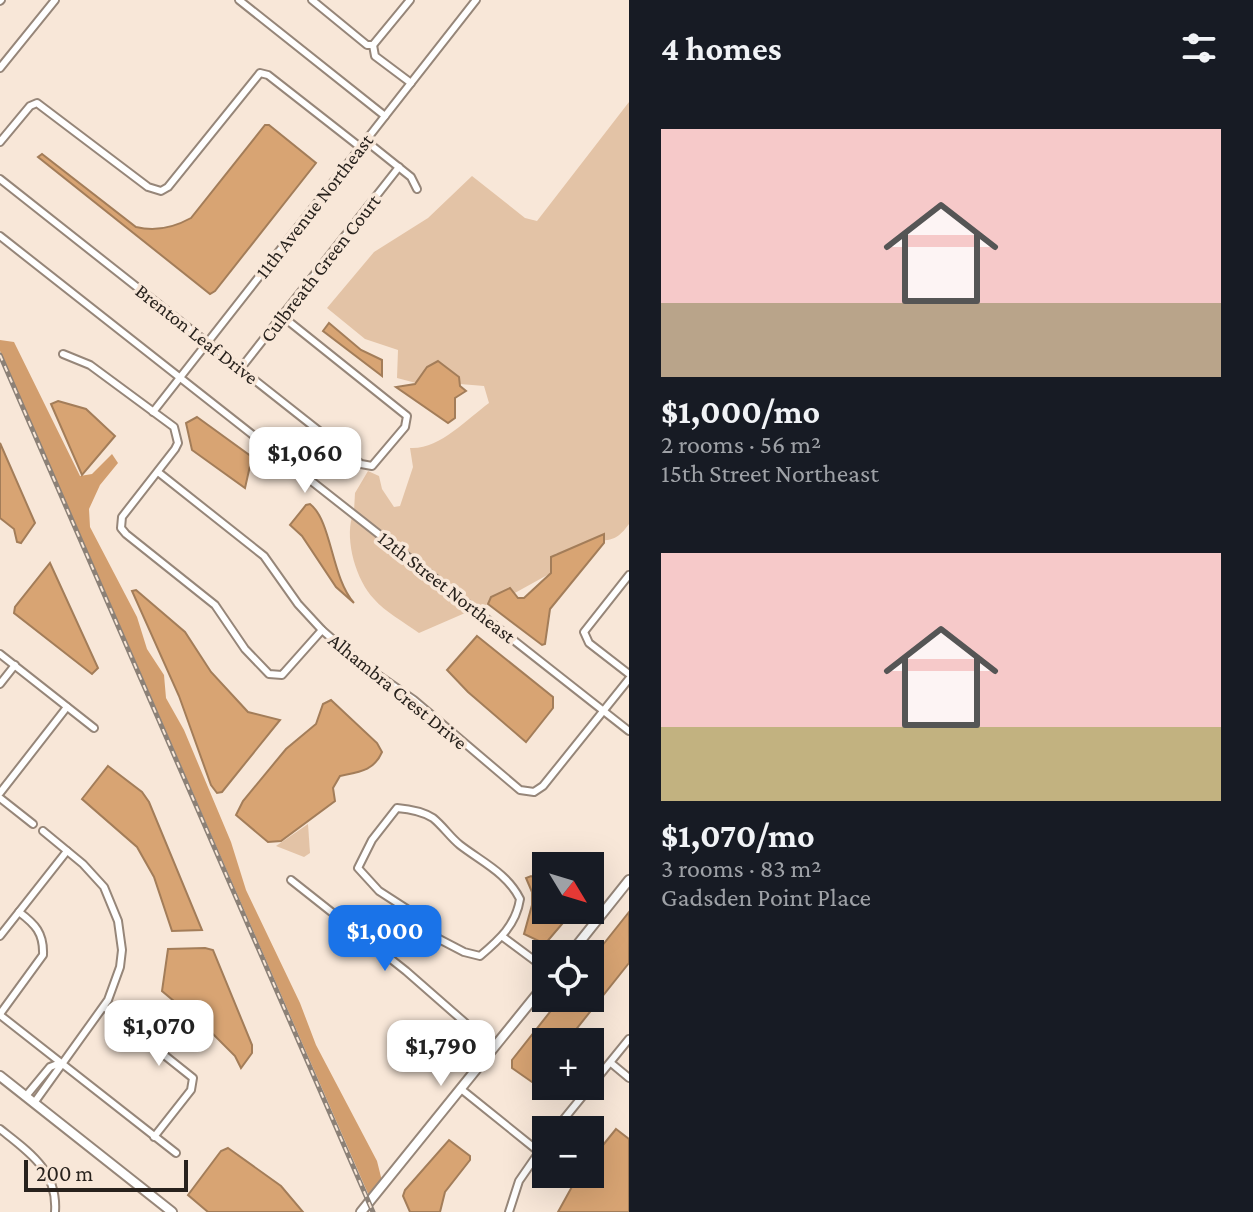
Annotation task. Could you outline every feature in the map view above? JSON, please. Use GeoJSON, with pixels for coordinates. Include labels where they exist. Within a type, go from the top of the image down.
{"type":"FeatureCollection","features":[{"type":"Feature","properties":{"kind":"street"},"geometry":{"type":"LineString","coordinates":[[0,68],[55,0]]}},
{"type":"Feature","properties":{"kind":"street"},"geometry":{"type":"LineString","coordinates":[[239,0],[249,3],[385,116]]}},
{"type":"Feature","properties":{"kind":"street"},"geometry":{"type":"LineString","coordinates":[[312,0],[367,45],[373,45]]}},
{"type":"Feature","properties":{"kind":"street"},"geometry":{"type":"LineString","coordinates":[[410,0],[373,45],[375,56],[411,83]]}},
{"type":"Feature","properties":{"kind":"street","name":"11th Avenue Northeast"},"geometry":{"type":"LineString","coordinates":[[153,412],[476,0]]}},
{"type":"Feature","properties":{"kind":"street"},"geometry":{"type":"LineString","coordinates":[[0,142],[30,106],[37,103],[148,187],[161,191],[168,187],[260,73],[268,75],[360,147]]}},
{"type":"Feature","properties":{"kind":"street"},"geometry":{"type":"LineString","coordinates":[[366,141],[411,177],[417,189]]}},
{"type":"Feature","properties":{"kind":"street","name":"Culbreath Green Court"},"geometry":{"type":"LineString","coordinates":[[241,368],[399,167]]}},
{"type":"Feature","properties":{"kind":"street","name":"Brenton Leaf Drive"},"geometry":{"type":"LineString","coordinates":[[0,179],[361,464],[372,466],[405,427],[407,416],[282,316]]}},
{"type":"Feature","properties":{"kind":"street","name":"12th Street Northeast"},"geometry":{"type":"LineString","coordinates":[[0,236],[629,731]]}},
{"type":"Feature","properties":{"kind":"street"},"geometry":{"type":"LineString","coordinates":[[63,354],[90,365],[174,427],[178,443],[122,517],[121,528],[215,605],[269,674],[282,675],[322,630]]}},
{"type":"Feature","properties":{"kind":"street","name":"Alhambra Crest Drive"},"geometry":{"type":"LineString","coordinates":[[158,472],[264,556],[298,604],[322,630],[358,661],[434,715],[493,768],[528,792],[543,786],[604,710]]}},
{"type":"Feature","properties":{"kind":"street"},"geometry":{"type":"LineString","coordinates":[[604,710],[629,676],[589,643],[584,632],[629,575]]}},
{"type":"Feature","properties":{"kind":"street"},"geometry":{"type":"LineString","coordinates":[[0,654],[94,728]]}},
{"type":"Feature","properties":{"kind":"street"},"geometry":{"type":"LineString","coordinates":[[0,684],[15,665]]}},
{"type":"Feature","properties":{"kind":"street"},"geometry":{"type":"LineString","coordinates":[[33,824],[0,796],[67,707]]}},
{"type":"Feature","properties":{"kind":"street"},"geometry":{"type":"LineString","coordinates":[[397,808],[415,810],[432,817],[459,844],[494,868],[516,891],[520,899],[518,910],[503,937],[480,956],[464,952],[439,939],[410,911],[379,891],[358,868],[372,840],[397,808]]}},
{"type":"Feature","properties":{"kind":"street"},"geometry":{"type":"LineString","coordinates":[[34,1103],[58,1072],[60,1063],[104,1007],[120,967],[122,950],[118,921],[104,887],[43,831]]}},
{"type":"Feature","properties":{"kind":"street"},"geometry":{"type":"LineString","coordinates":[[0,936],[67,851]]}},
{"type":"Feature","properties":{"kind":"street"},"geometry":{"type":"LineString","coordinates":[[291,880],[406,971],[494,1048]]}},
{"type":"Feature","properties":{"kind":"street"},"geometry":{"type":"LineString","coordinates":[[581,940],[629,880]]}},
{"type":"Feature","properties":{"kind":"street"},"geometry":{"type":"LineString","coordinates":[[19,912],[42,935],[43,955],[0,1015],[176,1153]]}},
{"type":"Feature","properties":{"kind":"street"},"geometry":{"type":"LineString","coordinates":[[503,937],[532,959]]}},
{"type":"Feature","properties":{"kind":"street"},"geometry":{"type":"LineString","coordinates":[[361,1212],[532,1000]]}},
{"type":"Feature","properties":{"kind":"street"},"geometry":{"type":"LineString","coordinates":[[104,1007],[193,1078],[191,1090],[154,1137]]}},
{"type":"Feature","properties":{"kind":"street"},"geometry":{"type":"LineString","coordinates":[[567,1116],[629,1039]]}},
{"type":"Feature","properties":{"kind":"street"},"geometry":{"type":"LineString","coordinates":[[26,1096],[50,1067],[60,1063]]}},
{"type":"Feature","properties":{"kind":"street"},"geometry":{"type":"LineString","coordinates":[[611,1063],[629,1078]]}},
{"type":"Feature","properties":{"kind":"street"},"geometry":{"type":"LineString","coordinates":[[0,1076],[172,1212]]}},
{"type":"Feature","properties":{"kind":"street"},"geometry":{"type":"LineString","coordinates":[[461,1089],[532,1146]]}},
{"type":"Feature","properties":{"kind":"street"},"geometry":{"type":"LineString","coordinates":[[0,1129],[44,1166],[57,1197],[55,1212]]}},
{"type":"Feature","properties":{"kind":"street"},"geometry":{"type":"LineString","coordinates":[[509,1212],[519,1181],[532,1160]]}},
{"type":"Feature","properties":{"kind":"shaded area"},"geometry":{"type":"Polygon","coordinates":[[[629,102],[629,524],[610,540],[584,544],[555,554],[551,573],[513,594],[498,593],[491,597],[488,604],[478,608],[354,511],[355,493],[368,471],[379,476],[382,489],[394,507],[400,506],[413,467],[410,448],[442,439],[489,403],[484,386],[460,384],[459,377],[438,361],[416,383],[397,378],[398,350],[365,339],[327,308],[374,252],[428,218],[472,176],[525,218],[537,221],[629,102]]]}},
{"type":"Feature","properties":{"kind":"shaded area"},"geometry":{"type":"Polygon","coordinates":[[[265,125],[316,163],[210,294],[38,157],[42,154],[136,227],[164,228],[191,218],[265,125]]]}},
{"type":"Feature","properties":{"kind":"shaded area"},"geometry":{"type":"Polygon","coordinates":[[[329,323],[361,350],[382,360],[382,376],[323,331],[329,323]]]}},
{"type":"Feature","properties":{"kind":"shaded area"},"geometry":{"type":"Polygon","coordinates":[[[0,340],[14,342],[80,476],[92,474],[112,454],[118,463],[100,485],[89,509],[90,527],[137,617],[147,649],[164,675],[166,698],[184,730],[231,842],[246,890],[300,1003],[316,1045],[377,1161],[382,1181],[369,1196],[0,351],[0,340]]]}},
{"type":"Feature","properties":{"kind":"shaded area"},"geometry":{"type":"Polygon","coordinates":[[[438,361],[459,377],[460,386],[466,391],[455,398],[455,418],[448,423],[396,387],[415,384],[427,367],[438,361]]]}},
{"type":"Feature","properties":{"kind":"shaded area"},"geometry":{"type":"Polygon","coordinates":[[[58,401],[86,409],[115,436],[82,475],[51,404],[58,401]]]}},
{"type":"Feature","properties":{"kind":"shaded area"},"geometry":{"type":"Polygon","coordinates":[[[197,417],[252,457],[245,488],[192,450],[186,423],[197,417]]]}},
{"type":"Feature","properties":{"kind":"shaded area"},"geometry":{"type":"Polygon","coordinates":[[[0,443],[35,523],[21,543],[17,542],[14,529],[0,518],[0,443]]]}},
{"type":"Feature","properties":{"kind":"shaded area"},"geometry":{"type":"Polygon","coordinates":[[[310,504],[323,523],[346,592],[354,603],[336,587],[302,536],[290,525],[310,504]]]}},
{"type":"Feature","properties":{"kind":"shaded area"},"geometry":{"type":"Polygon","coordinates":[[[352,517],[472,610],[419,633],[389,613],[368,591],[357,571],[351,548],[352,517]]]}},
{"type":"Feature","properties":{"kind":"shaded area"},"geometry":{"type":"Polygon","coordinates":[[[604,534],[604,543],[550,609],[545,644],[542,645],[488,604],[491,597],[510,588],[518,598],[524,598],[551,573],[551,557],[604,534]]]}},
{"type":"Feature","properties":{"kind":"shaded area"},"geometry":{"type":"Polygon","coordinates":[[[50,563],[98,668],[92,674],[14,613],[15,607],[50,563]]]}},
{"type":"Feature","properties":{"kind":"shaded area"},"geometry":{"type":"Polygon","coordinates":[[[136,590],[185,632],[211,672],[248,712],[280,720],[222,792],[217,793],[211,785],[179,696],[132,591],[136,590]]]}},
{"type":"Feature","properties":{"kind":"shaded area"},"geometry":{"type":"Polygon","coordinates":[[[477,636],[553,697],[553,708],[526,742],[447,670],[477,636]]]}},
{"type":"Feature","properties":{"kind":"shaded area"},"geometry":{"type":"Polygon","coordinates":[[[331,700],[377,743],[382,752],[370,767],[340,776],[333,788],[335,801],[281,841],[268,842],[236,815],[243,801],[286,749],[316,724],[323,704],[331,700]]]}},
{"type":"Feature","properties":{"kind":"shaded area"},"geometry":{"type":"Polygon","coordinates":[[[108,766],[142,792],[149,802],[202,930],[172,931],[154,877],[137,847],[82,799],[108,766]]]}},
{"type":"Feature","properties":{"kind":"shaded area"},"geometry":{"type":"Polygon","coordinates":[[[308,824],[310,853],[304,857],[276,846],[308,824]]]}},
{"type":"Feature","properties":{"kind":"shaded area"},"geometry":{"type":"Polygon","coordinates":[[[532,877],[532,892],[526,878],[532,877]]]}},
{"type":"Feature","properties":{"kind":"shaded area"},"geometry":{"type":"Polygon","coordinates":[[[532,905],[532,924],[562,924],[548,940],[537,940],[524,934],[532,905]]]}},
{"type":"Feature","properties":{"kind":"shaded area"},"geometry":{"type":"Polygon","coordinates":[[[629,912],[629,963],[604,994],[604,943],[629,912]]]}},
{"type":"Feature","properties":{"kind":"shaded area"},"geometry":{"type":"Polygon","coordinates":[[[168,949],[213,950],[252,1045],[252,1053],[241,1068],[235,1056],[212,1033],[162,991],[168,949]]]}},
{"type":"Feature","properties":{"kind":"shaded area"},"geometry":{"type":"Polygon","coordinates":[[[550,1012],[590,1012],[577,1028],[537,1028],[550,1012]]]}},
{"type":"Feature","properties":{"kind":"shaded area"},"geometry":{"type":"Polygon","coordinates":[[[532,1035],[532,1082],[512,1068],[512,1060],[532,1035]]]}},
{"type":"Feature","properties":{"kind":"shaded area"},"geometry":{"type":"Polygon","coordinates":[[[616,1129],[629,1139],[629,1212],[558,1212],[571,1188],[604,1188],[604,1144],[616,1129]]]}},
{"type":"Feature","properties":{"kind":"shaded area"},"geometry":{"type":"Polygon","coordinates":[[[449,1140],[470,1156],[470,1160],[445,1192],[440,1212],[410,1212],[403,1196],[405,1190],[449,1140]]]}},
{"type":"Feature","properties":{"kind":"shaded area"},"geometry":{"type":"Polygon","coordinates":[[[228,1148],[281,1186],[303,1212],[208,1212],[188,1195],[221,1151],[228,1148]]]}},
{"type":"Feature","properties":{"kind":"railway"},"geometry":{"type":"LineString","coordinates":[[0,355],[373,1212]]}}]}
